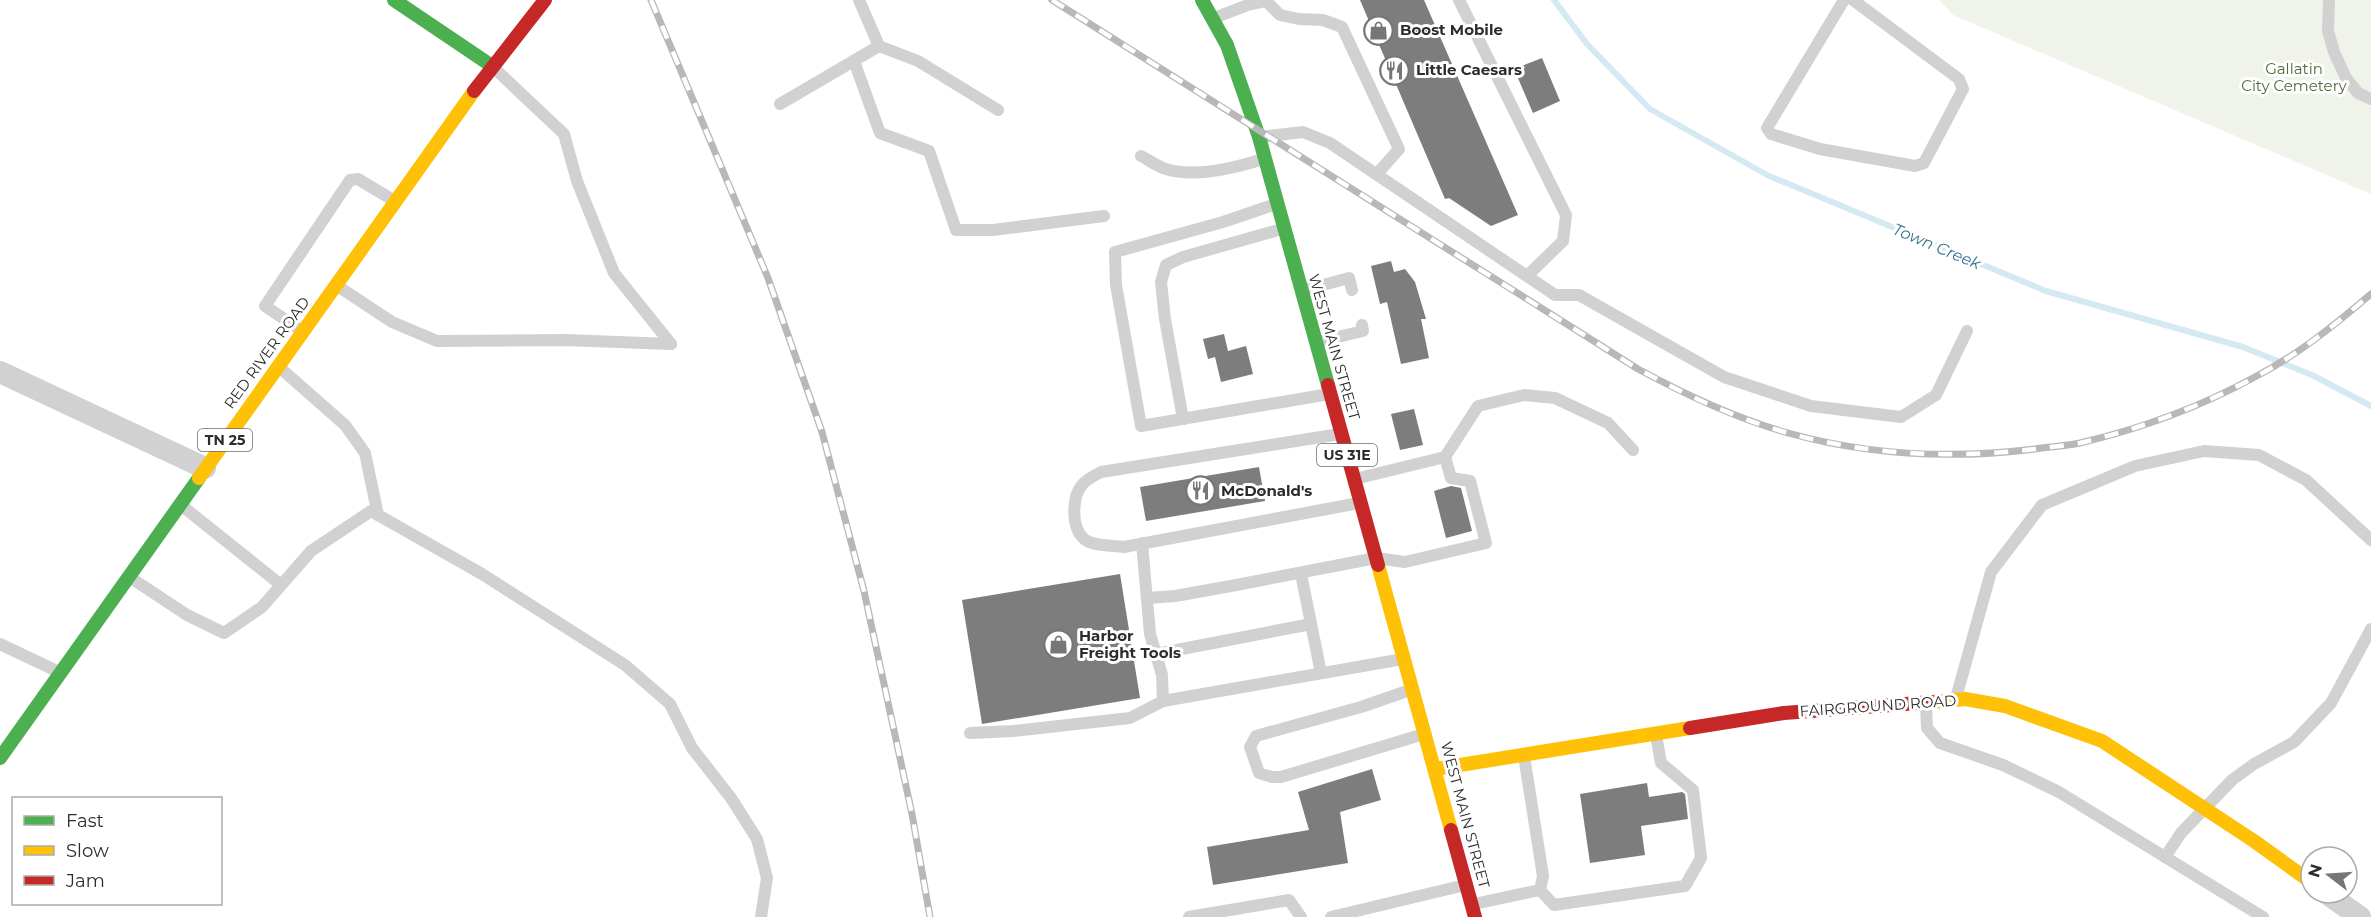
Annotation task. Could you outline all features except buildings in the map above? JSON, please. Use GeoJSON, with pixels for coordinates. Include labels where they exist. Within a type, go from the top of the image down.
{"type":"FeatureCollection","features":[{"type":"Feature","properties":{"kind":"main road"},"geometry":{"type":"LineString","coordinates":[[394,0],[492,66]]}},
{"type":"Feature","properties":{"kind":"main road","name":"RED RIVER ROAD"},"geometry":{"type":"LineString","coordinates":[[0,758],[492,66],[545,0]]}},
{"type":"Feature","properties":{"kind":"main road","name":"WEST MAIN STREET"},"geometry":{"type":"LineString","coordinates":[[1202,0],[1227,45],[1258,137],[1474,910]]}},
{"type":"Feature","properties":{"kind":"main road","name":"FAIRGROUND ROAD"},"geometry":{"type":"LineString","coordinates":[[1435,769],[1784,713],[1965,699],[2005,706],[2102,741],[2299,874]]}},
{"type":"Feature","properties":{"kind":"street"},"geometry":{"type":"LineString","coordinates":[[0,372],[205,468]]}},
{"type":"Feature","properties":{"kind":"street"},"geometry":{"type":"LineString","coordinates":[[2343,905],[2360,917]]}},
{"type":"Feature","properties":{"kind":"lane"},"geometry":{"type":"LineString","coordinates":[[859,0],[879,46],[918,61],[998,110]]}},
{"type":"Feature","properties":{"kind":"lane"},"geometry":{"type":"LineString","coordinates":[[1459,0],[1566,215],[1563,241],[1527,276]]}},
{"type":"Feature","properties":{"kind":"lane"},"geometry":{"type":"LineString","coordinates":[[1844,0],[1767,128],[1771,134],[1820,149],[1915,166],[1924,163],[1963,89],[1959,79],[1853,0]]}},
{"type":"Feature","properties":{"kind":"lane"},"geometry":{"type":"LineString","coordinates":[[2329,0],[2328,31],[2334,52],[2346,78],[2358,93],[2371,99]]}},
{"type":"Feature","properties":{"kind":"lane"},"geometry":{"type":"LineString","coordinates":[[1213,18],[1266,1],[1280,15],[1323,20],[1342,27],[1400,149],[1377,174]]}},
{"type":"Feature","properties":{"kind":"lane"},"geometry":{"type":"LineString","coordinates":[[780,104],[879,46]]}},
{"type":"Feature","properties":{"kind":"lane"},"geometry":{"type":"LineString","coordinates":[[854,61],[880,134],[928,151],[956,230],[993,230],[1104,216]]}},
{"type":"Feature","properties":{"kind":"lane"},"geometry":{"type":"LineString","coordinates":[[336,285],[392,322],[437,341],[565,340],[671,344],[614,273],[577,181],[564,134],[492,66]]}},
{"type":"Feature","properties":{"kind":"lane"},"geometry":{"type":"LineString","coordinates":[[1258,137],[1303,132],[1330,143],[1555,295],[1579,295],[1724,376],[1811,406],[1901,417],[1936,395],[1967,331]]}},
{"type":"Feature","properties":{"kind":"lane"},"geometry":{"type":"LineString","coordinates":[[1141,156],[1166,169],[1192,171],[1233,169],[1264,159]]}},
{"type":"Feature","properties":{"kind":"lane"},"geometry":{"type":"LineString","coordinates":[[303,332],[265,306],[350,180],[358,179],[396,202]]}},
{"type":"Feature","properties":{"kind":"lane"},"geometry":{"type":"LineString","coordinates":[[1277,204],[1223,222],[1115,252],[1116,285],[1141,426],[1330,394]]}},
{"type":"Feature","properties":{"kind":"lane"},"geometry":{"type":"LineString","coordinates":[[1183,419],[1162,291],[1161,282],[1166,266],[1183,257],[1284,228]]}},
{"type":"Feature","properties":{"kind":"lane"},"geometry":{"type":"LineString","coordinates":[[1301,290],[1349,278],[1352,290]]}},
{"type":"Feature","properties":{"kind":"lane"},"geometry":{"type":"LineString","coordinates":[[1316,343],[1363,331],[1362,326]]}},
{"type":"Feature","properties":{"kind":"lane"},"geometry":{"type":"LineString","coordinates":[[278,366],[345,425],[365,453],[378,515]]}},
{"type":"Feature","properties":{"kind":"lane"},"geometry":{"type":"LineString","coordinates":[[1354,479],[1445,457],[1478,406],[1524,395],[1555,398],[1608,423],[1633,450]]}},
{"type":"Feature","properties":{"kind":"lane"},"geometry":{"type":"LineString","coordinates":[[1341,434],[1101,472],[1082,484],[1074,503],[1077,524],[1083,538],[1095,544],[1124,547],[1245,522],[1361,503]]}},
{"type":"Feature","properties":{"kind":"lane"},"geometry":{"type":"LineString","coordinates":[[1955,700],[1991,572],[2042,505],[2135,466],[2204,451],[2259,455],[2306,480],[2371,540]]}},
{"type":"Feature","properties":{"kind":"lane"},"geometry":{"type":"LineString","coordinates":[[1148,598],[1175,596],[1301,574],[1376,558],[1405,562],[1486,543],[1470,481],[1451,478],[1445,457]]}},
{"type":"Feature","properties":{"kind":"lane"},"geometry":{"type":"LineString","coordinates":[[180,504],[281,585]]}},
{"type":"Feature","properties":{"kind":"lane"},"geometry":{"type":"LineString","coordinates":[[130,577],[187,615],[224,633],[262,608],[311,551],[371,511],[482,574],[625,665],[670,704],[692,748],[730,798],[757,839],[766,878],[761,917]]}},
{"type":"Feature","properties":{"kind":"lane"},"geometry":{"type":"LineString","coordinates":[[1142,543],[1150,634],[1162,675],[1163,701]]}},
{"type":"Feature","properties":{"kind":"lane"},"geometry":{"type":"LineString","coordinates":[[1301,574],[1321,673]]}},
{"type":"Feature","properties":{"kind":"lane"},"geometry":{"type":"LineString","coordinates":[[1156,654],[1311,624]]}},
{"type":"Feature","properties":{"kind":"lane"},"geometry":{"type":"LineString","coordinates":[[2165,857],[2181,833],[2206,810],[2232,780],[2254,764],[2294,742],[2331,703],[2371,629]]}},
{"type":"Feature","properties":{"kind":"lane"},"geometry":{"type":"LineString","coordinates":[[0,644],[60,672]]}},
{"type":"Feature","properties":{"kind":"lane"},"geometry":{"type":"LineString","coordinates":[[970,733],[1014,731],[1130,718],[1163,701],[1404,658]]}},
{"type":"Feature","properties":{"kind":"lane"},"geometry":{"type":"LineString","coordinates":[[1413,688],[1361,707],[1256,736],[1250,747],[1260,773],[1281,777],[1425,734]]}},
{"type":"Feature","properties":{"kind":"lane"},"geometry":{"type":"LineString","coordinates":[[1926,702],[1927,728],[1940,743],[2003,765],[2059,792],[2263,917]]}},
{"type":"Feature","properties":{"kind":"lane"},"geometry":{"type":"LineString","coordinates":[[1540,890],[1554,905],[1685,886],[1701,858],[1693,790],[1661,763],[1656,734]]}},
{"type":"Feature","properties":{"kind":"lane"},"geometry":{"type":"LineString","coordinates":[[1524,755],[1543,876],[1540,890]]}},
{"type":"Feature","properties":{"kind":"lane"},"geometry":{"type":"LineString","coordinates":[[1331,917],[1466,884]]}},
{"type":"Feature","properties":{"kind":"lane"},"geometry":{"type":"LineString","coordinates":[[1474,910],[1540,890]]}},
{"type":"Feature","properties":{"kind":"lane"},"geometry":{"type":"LineString","coordinates":[[1189,917],[1289,900],[1301,917]]}},
{"type":"Feature","properties":{"kind":"green space","name":"Gallatin City Cemetery"},"geometry":{"type":"Polygon","coordinates":[[[1939,0],[2371,0],[2371,194],[1953,15],[1939,0]]]}},
{"type":"Feature","properties":{"kind":"waterway","name":"Town Creek"},"geometry":{"type":"LineString","coordinates":[[1554,0],[1587,44],[1650,109],[1767,175],[2046,291],[2243,347],[2312,375],[2371,406]]}},
{"type":"Feature","properties":{"kind":"railway"},"geometry":{"type":"LineString","coordinates":[[651,0],[768,278],[822,432],[864,591],[912,814],[930,917]]}},
{"type":"Feature","properties":{"kind":"railway"},"geometry":{"type":"LineString","coordinates":[[1052,0],[1638,369],[1730,413],[1768,427],[1818,440],[1879,450],[1942,454],[2004,452],[2080,443],[2147,424],[2233,389],[2314,340],[2371,294]]}},
{"type":"Feature","properties":{"kind":"traffic: fast"},"geometry":{"type":"LineString","coordinates":[[394,0],[492,66]]}},
{"type":"Feature","properties":{"kind":"traffic: fast"},"geometry":{"type":"LineString","coordinates":[[1202,0],[1227,45],[1259,137],[1328,385]]}},
{"type":"Feature","properties":{"kind":"traffic: fast"},"geometry":{"type":"LineString","coordinates":[[0,758],[199,478]]}},
{"type":"Feature","properties":{"kind":"traffic: slow"},"geometry":{"type":"LineString","coordinates":[[199,478],[474,91]]}},
{"type":"Feature","properties":{"kind":"traffic: slow"},"geometry":{"type":"LineString","coordinates":[[1378,565],[1451,830]]}},
{"type":"Feature","properties":{"kind":"traffic: slow"},"geometry":{"type":"LineString","coordinates":[[1932,702],[1965,699],[2005,706],[2102,741],[2299,873]]}},
{"type":"Feature","properties":{"kind":"traffic: slow"},"geometry":{"type":"LineString","coordinates":[[1435,769],[1690,728]]}},
{"type":"Feature","properties":{"kind":"traffic: jam"},"geometry":{"type":"LineString","coordinates":[[474,91],[545,0]]}},
{"type":"Feature","properties":{"kind":"traffic: jam"},"geometry":{"type":"LineString","coordinates":[[1328,385],[1378,565]]}},
{"type":"Feature","properties":{"kind":"traffic: jam"},"geometry":{"type":"LineString","coordinates":[[1690,728],[1784,713],[1932,702]]}},
{"type":"Feature","properties":{"kind":"traffic: jam"},"geometry":{"type":"LineString","coordinates":[[1451,830],[1475,917]]}},
{"type":"Feature","properties":{"kind":"place","name":"Boost Mobile"},"geometry":{"type":"Point","coordinates":[1379,30]}},
{"type":"Feature","properties":{"kind":"place","name":"Little Caesars"},"geometry":{"type":"Point","coordinates":[1395,70]}},
{"type":"Feature","properties":{"kind":"place","name":"McDonald's"},"geometry":{"type":"Point","coordinates":[1200,491]}},
{"type":"Feature","properties":{"kind":"place","name":"Harbor Freight Tools"},"geometry":{"type":"Point","coordinates":[1058,645]}}]}
